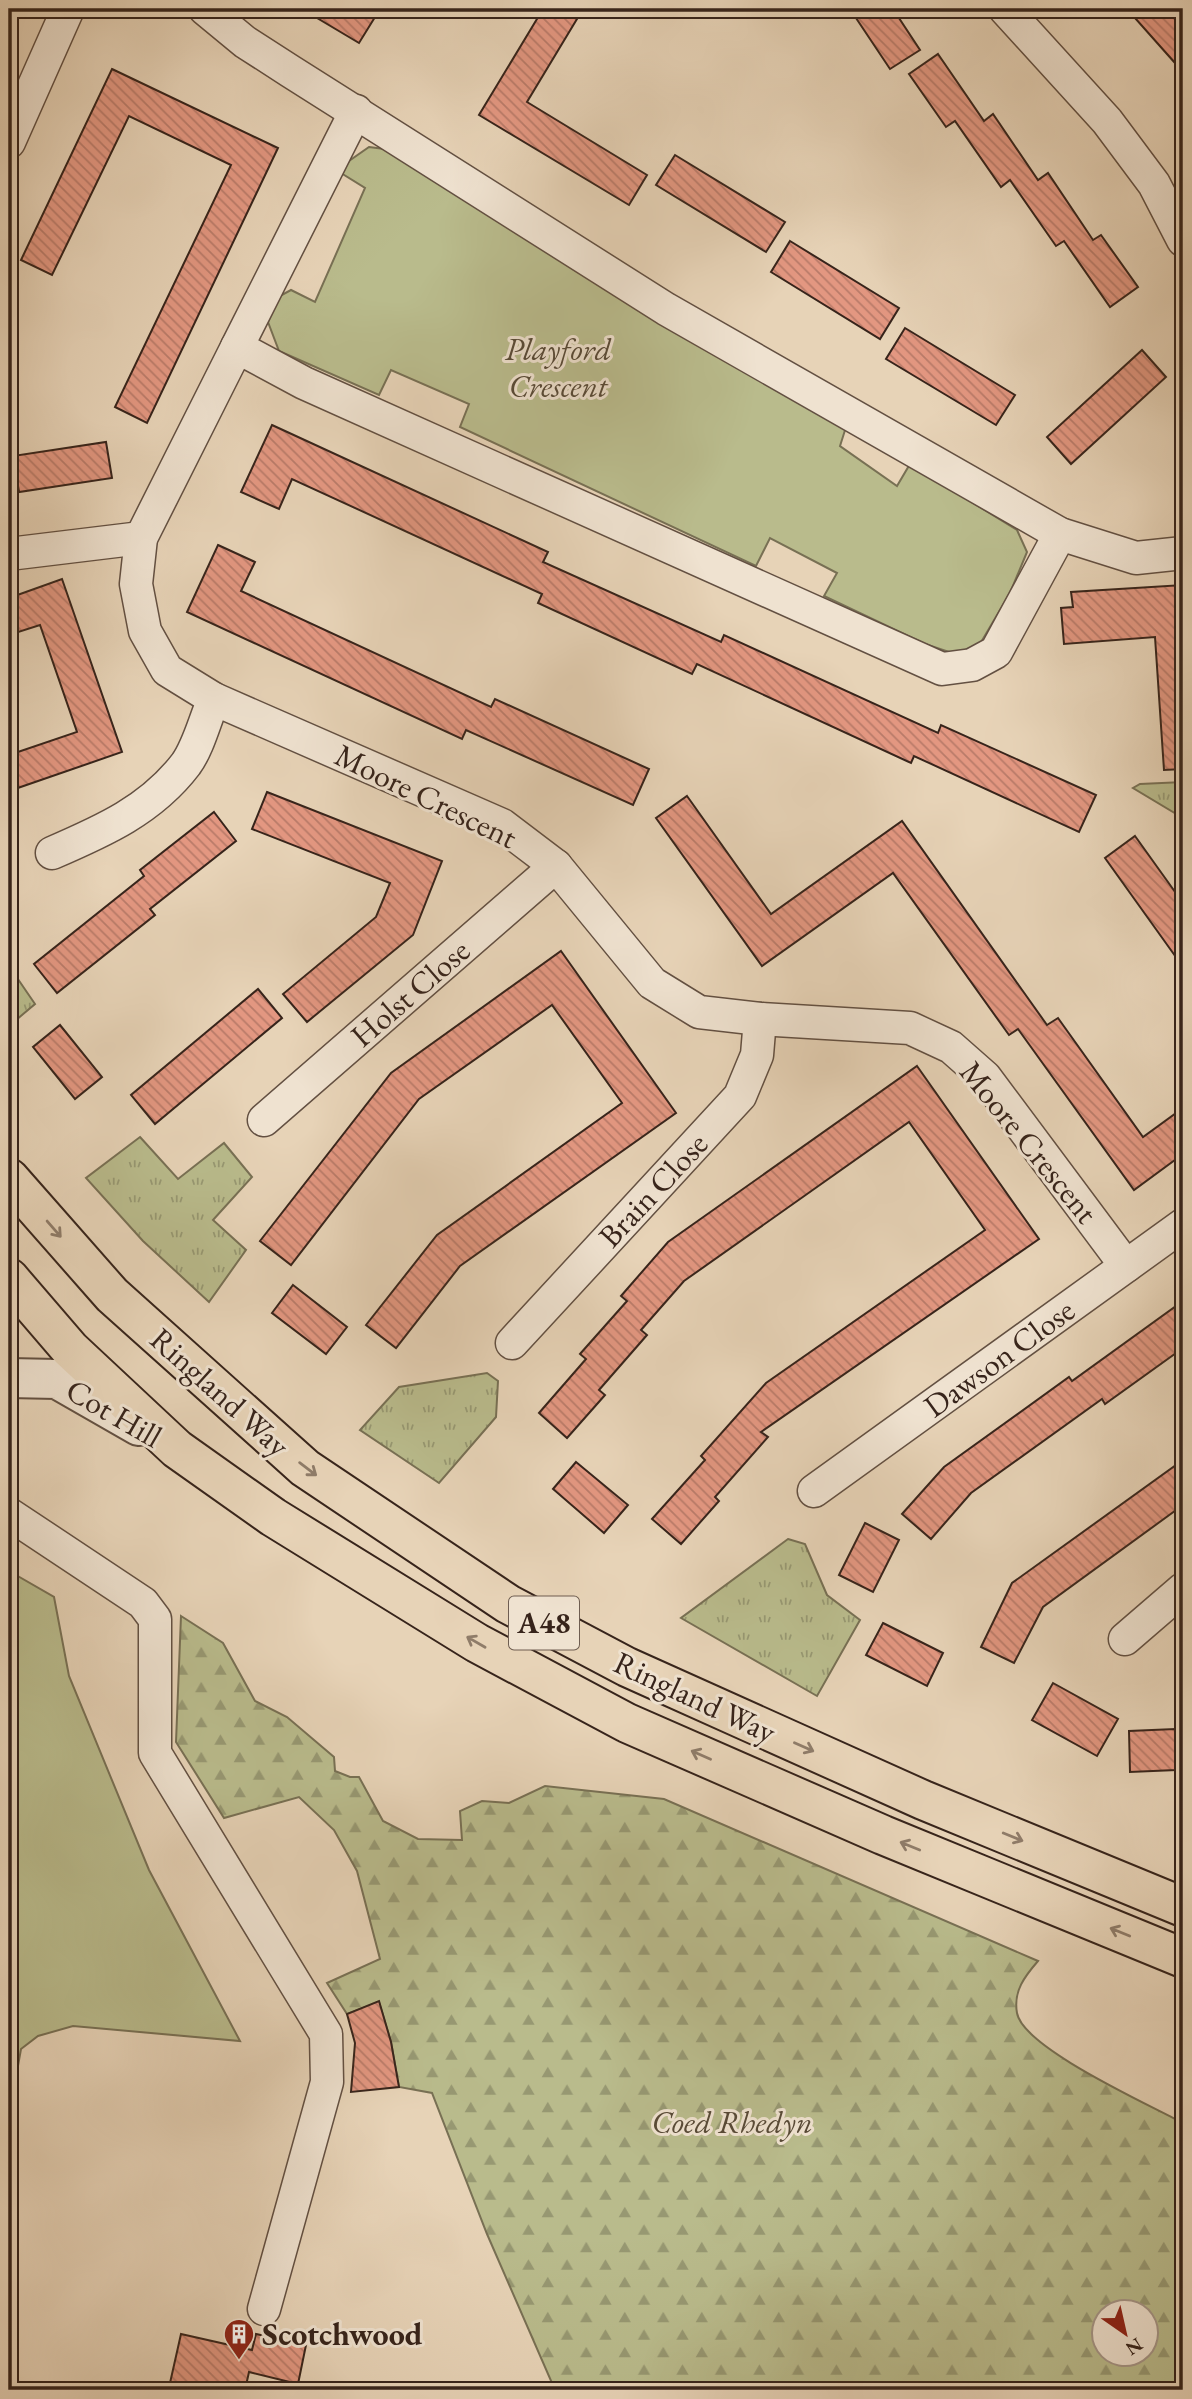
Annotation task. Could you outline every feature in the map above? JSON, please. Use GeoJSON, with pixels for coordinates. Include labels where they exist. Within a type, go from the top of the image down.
{"type":"FeatureCollection","features":[{"type":"Feature","properties":{"kind":"main road","name":"Ringland Way"},"geometry":{"type":"LineString","coordinates":[[9,1178],[112,1295],[305,1468],[508,1604],[639,1673],[923,1800],[1183,1907]]}},
{"type":"Feature","properties":{"kind":"main road","name":"Ringland Way"},"geometry":{"type":"LineString","coordinates":[[9,1278],[70,1349],[177,1449],[272,1517],[477,1643],[627,1723],[883,1835],[1183,1958]]}},
{"type":"Feature","properties":{"kind":"street"},"geometry":{"type":"LineString","coordinates":[[9,142],[68,9]]}},
{"type":"Feature","properties":{"kind":"street"},"geometry":{"type":"LineString","coordinates":[[205,9],[245,41],[666,309],[1060,534],[1136,558],[1183,553]]}},
{"type":"Feature","properties":{"kind":"street"},"geometry":{"type":"LineString","coordinates":[[1005,9],[1107,121],[1154,184],[1183,240]]}},
{"type":"Feature","properties":{"kind":"street"},"geometry":{"type":"LineString","coordinates":[[356,111],[237,347],[304,383],[942,669],[972,665],[996,652],[1060,534]]}},
{"type":"Feature","properties":{"kind":"street","name":"Moore Crescent"},"geometry":{"type":"LineString","coordinates":[[237,347],[141,538],[136,584],[145,631],[167,670],[214,699],[502,825],[556,866],[652,982],[699,1012],[760,1019],[910,1028],[951,1047],[985,1077],[1126,1266]]}},
{"type":"Feature","properties":{"kind":"street"},"geometry":{"type":"LineString","coordinates":[[9,554],[141,538]]}},
{"type":"Feature","properties":{"kind":"street"},"geometry":{"type":"LineString","coordinates":[[52,853],[109,828],[152,801],[187,762],[214,699]]}},
{"type":"Feature","properties":{"kind":"street","name":"Holst Close"},"geometry":{"type":"LineString","coordinates":[[264,1121],[556,866]]}},
{"type":"Feature","properties":{"kind":"street","name":"Brain Close"},"geometry":{"type":"LineString","coordinates":[[512,1343],[740,1097],[757,1055],[760,1019]]}},
{"type":"Feature","properties":{"kind":"street","name":"Dawson Close"},"geometry":{"type":"LineString","coordinates":[[814,1492],[1183,1226]]}},
{"type":"Feature","properties":{"kind":"street","name":"Cot Hill"},"geometry":{"type":"LineString","coordinates":[[9,1378],[57,1379],[177,1449]]}},
{"type":"Feature","properties":{"kind":"street"},"geometry":{"type":"LineString","coordinates":[[9,1514],[143,1603],[155,1619],[155,1753],[326,2034],[327,2082],[264,2309]]}},
{"type":"Feature","properties":{"kind":"street"},"geometry":{"type":"LineString","coordinates":[[1125,1639],[1183,1589]]}},
{"type":"Feature","properties":{"kind":"green space","name":"Playford Crescent"},"geometry":{"type":"Polygon","coordinates":[[[369,147],[400,151],[846,427],[840,446],[897,486],[910,464],[1017,530],[1027,552],[1010,593],[980,644],[955,654],[925,644],[824,596],[837,573],[770,538],[756,566],[460,427],[469,404],[391,370],[379,395],[279,351],[268,322],[278,297],[291,290],[315,302],[365,188],[341,173],[349,161],[369,147]]]}},
{"type":"Feature","properties":{"kind":"green space"},"geometry":{"type":"Polygon","coordinates":[[[1183,782],[1183,818],[1133,788],[1140,784],[1183,782]]]}},
{"type":"Feature","properties":{"kind":"green space"},"geometry":{"type":"Polygon","coordinates":[[[9,966],[35,1004],[9,1026],[9,966]]]}},
{"type":"Feature","properties":{"kind":"green space"},"geometry":{"type":"Polygon","coordinates":[[[140,1137],[178,1179],[224,1143],[252,1177],[213,1220],[246,1250],[209,1302],[143,1241],[86,1178],[140,1137]]]}},
{"type":"Feature","properties":{"kind":"green space"},"geometry":{"type":"Polygon","coordinates":[[[487,1373],[498,1381],[496,1417],[439,1483],[360,1430],[399,1387],[487,1373]]]}},
{"type":"Feature","properties":{"kind":"green space"},"geometry":{"type":"Polygon","coordinates":[[[788,1539],[805,1544],[827,1595],[860,1620],[817,1696],[681,1618],[788,1539]]]}},
{"type":"Feature","properties":{"kind":"green space"},"geometry":{"type":"Polygon","coordinates":[[[9,1571],[54,1597],[69,1676],[149,1870],[240,2041],[73,2026],[38,2036],[21,2049],[9,2116],[9,1571]]]}},
{"type":"Feature","properties":{"kind":"green space","name":"Coed Rhedyn"},"geometry":{"type":"Polygon","coordinates":[[[181,1616],[223,1643],[255,1701],[287,1717],[334,1757],[335,1771],[350,1777],[359,1777],[383,1821],[418,1839],[462,1840],[460,1811],[482,1801],[509,1803],[545,1786],[664,1799],[1038,1961],[1018,1991],[1017,2013],[1025,2027],[1063,2058],[1183,2123],[1183,2390],[555,2390],[487,2234],[432,2093],[399,2087],[391,2042],[379,2002],[347,2014],[327,1983],[380,1959],[357,1871],[334,1830],[299,1797],[224,1818],[176,1742],[181,1616]]]}},
{"type":"Feature","properties":{"kind":"building"},"geometry":{"type":"Polygon","coordinates":[[[302,9],[380,9],[359,43],[302,9]]]}},
{"type":"Feature","properties":{"kind":"building"},"geometry":{"type":"Polygon","coordinates":[[[543,9],[583,9],[527,102],[647,175],[629,205],[479,115],[543,9]]]}},
{"type":"Feature","properties":{"kind":"building"},"geometry":{"type":"Polygon","coordinates":[[[850,9],[893,9],[920,50],[890,69],[850,9]]]}},
{"type":"Feature","properties":{"kind":"building"},"geometry":{"type":"Polygon","coordinates":[[[1127,9],[1173,9],[1183,20],[1183,72],[1127,9]]]}},
{"type":"Feature","properties":{"kind":"building"},"geometry":{"type":"Polygon","coordinates":[[[938,54],[984,121],[993,114],[1038,180],[1048,173],[1093,240],[1101,235],[1138,287],[1110,307],[1064,241],[1056,246],[1010,180],[1001,187],[955,121],[946,127],[909,74],[938,54]]]}},
{"type":"Feature","properties":{"kind":"building"},"geometry":{"type":"Polygon","coordinates":[[[112,69],[278,148],[147,423],[115,407],[231,165],[129,116],[52,275],[21,260],[112,69]]]}},
{"type":"Feature","properties":{"kind":"building"},"geometry":{"type":"Polygon","coordinates":[[[675,155],[785,222],[766,252],[656,185],[675,155]]]}},
{"type":"Feature","properties":{"kind":"building"},"geometry":{"type":"Polygon","coordinates":[[[790,241],[899,308],[880,339],[771,272],[790,241]]]}},
{"type":"Feature","properties":{"kind":"building"},"geometry":{"type":"Polygon","coordinates":[[[905,328],[1015,395],[996,425],[886,359],[905,328]]]}},
{"type":"Feature","properties":{"kind":"building"},"geometry":{"type":"Polygon","coordinates":[[[1142,350],[1166,377],[1071,464],[1047,437],[1142,350]]]}},
{"type":"Feature","properties":{"kind":"building"},"geometry":{"type":"Polygon","coordinates":[[[272,425],[548,552],[543,562],[721,642],[724,635],[938,733],[941,725],[1096,795],[1079,832],[914,756],[911,763],[697,664],[692,674],[538,603],[542,594],[292,479],[279,509],[241,492],[272,425]]]}},
{"type":"Feature","properties":{"kind":"building"},"geometry":{"type":"Polygon","coordinates":[[[106,442],[112,478],[19,492],[13,456],[106,442]]]}},
{"type":"Feature","properties":{"kind":"building"},"geometry":{"type":"Polygon","coordinates":[[[218,545],[255,562],[241,591],[491,707],[495,699],[649,769],[633,805],[466,730],[462,739],[187,612],[218,545]]]}},
{"type":"Feature","properties":{"kind":"building"},"geometry":{"type":"Polygon","coordinates":[[[62,579],[122,752],[9,791],[9,755],[77,732],[40,625],[9,635],[9,598],[62,579]]]}},
{"type":"Feature","properties":{"kind":"building"},"geometry":{"type":"Polygon","coordinates":[[[1183,585],[1183,769],[1164,770],[1155,637],[1064,644],[1061,608],[1073,607],[1071,592],[1183,585]]]}},
{"type":"Feature","properties":{"kind":"building"},"geometry":{"type":"Polygon","coordinates":[[[267,792],[442,861],[413,935],[307,1022],[283,994],[376,917],[390,883],[252,829],[267,792]]]}},
{"type":"Feature","properties":{"kind":"building"},"geometry":{"type":"Polygon","coordinates":[[[687,796],[771,914],[902,821],[1047,1025],[1058,1018],[1143,1137],[1183,1108],[1183,1154],[1134,1190],[1018,1029],[1009,1035],[893,873],[762,966],[656,818],[687,796]]]}},
{"type":"Feature","properties":{"kind":"building"},"geometry":{"type":"Polygon","coordinates":[[[214,812],[236,841],[150,909],[155,915],[57,993],[34,964],[144,876],[140,870],[214,812]]]}},
{"type":"Feature","properties":{"kind":"building"},"geometry":{"type":"Polygon","coordinates":[[[1135,836],[1183,903],[1183,967],[1105,858],[1135,836]]]}},
{"type":"Feature","properties":{"kind":"building"},"geometry":{"type":"Polygon","coordinates":[[[561,951],[676,1113],[460,1266],[396,1348],[366,1325],[437,1235],[622,1103],[552,1005],[419,1099],[291,1265],[260,1241],[391,1073],[561,951]]]}},
{"type":"Feature","properties":{"kind":"building"},"geometry":{"type":"Polygon","coordinates":[[[258,989],[282,1018],[155,1124],[131,1095],[258,989]]]}},
{"type":"Feature","properties":{"kind":"building"},"geometry":{"type":"Polygon","coordinates":[[[60,1025],[102,1077],[75,1099],[33,1047],[60,1025]]]}},
{"type":"Feature","properties":{"kind":"building"},"geometry":{"type":"Polygon","coordinates":[[[917,1066],[1039,1239],[761,1432],[768,1437],[715,1497],[719,1501],[681,1544],[652,1519],[705,1460],[701,1456],[766,1383],[985,1230],[909,1122],[684,1281],[641,1330],[647,1335],[599,1390],[605,1395],[567,1438],[539,1413],[586,1359],[580,1354],[627,1301],[621,1296],[668,1242],[917,1066]]]}},
{"type":"Feature","properties":{"kind":"building"},"geometry":{"type":"Polygon","coordinates":[[[293,1285],[347,1327],[326,1354],[272,1313],[293,1285]]]}},
{"type":"Feature","properties":{"kind":"building"},"geometry":{"type":"Polygon","coordinates":[[[1183,1301],[1183,1348],[1105,1404],[1102,1399],[971,1493],[931,1539],[902,1514],[944,1467],[1069,1377],[1072,1381],[1183,1301]]]}},
{"type":"Feature","properties":{"kind":"building"},"geometry":{"type":"Polygon","coordinates":[[[1183,1460],[1183,1505],[1043,1607],[1014,1663],[981,1647],[1012,1583],[1183,1460]]]}},
{"type":"Feature","properties":{"kind":"building"},"geometry":{"type":"Polygon","coordinates":[[[576,1462],[628,1505],[604,1533],[553,1489],[576,1462]]]}},
{"type":"Feature","properties":{"kind":"building"},"geometry":{"type":"Polygon","coordinates":[[[865,1523],[899,1540],[873,1592],[839,1575],[865,1523]]]}},
{"type":"Feature","properties":{"kind":"building"},"geometry":{"type":"Polygon","coordinates":[[[883,1623],[943,1653],[927,1686],[866,1655],[883,1623]]]}},
{"type":"Feature","properties":{"kind":"building"},"geometry":{"type":"Polygon","coordinates":[[[1053,1683],[1118,1719],[1097,1756],[1032,1720],[1053,1683]]]}},
{"type":"Feature","properties":{"kind":"building"},"geometry":{"type":"Polygon","coordinates":[[[1175,1729],[1176,1770],[1130,1772],[1129,1731],[1175,1729]]]}},
{"type":"Feature","properties":{"kind":"building"},"geometry":{"type":"Polygon","coordinates":[[[379,2001],[391,2042],[399,2087],[351,2092],[355,2043],[347,2014],[379,2001]]]}},
{"type":"Feature","properties":{"kind":"building","name":"Scotchwood"},"geometry":{"type":"Polygon","coordinates":[[[181,2334],[252,2350],[256,2334],[306,2345],[298,2384],[249,2372],[245,2390],[200,2390],[170,2383],[181,2334]]]}},
{"type":"Feature","properties":{"kind":"place","name":"Scotchwood"},"geometry":{"type":"Point","coordinates":[239,2361]}}]}
